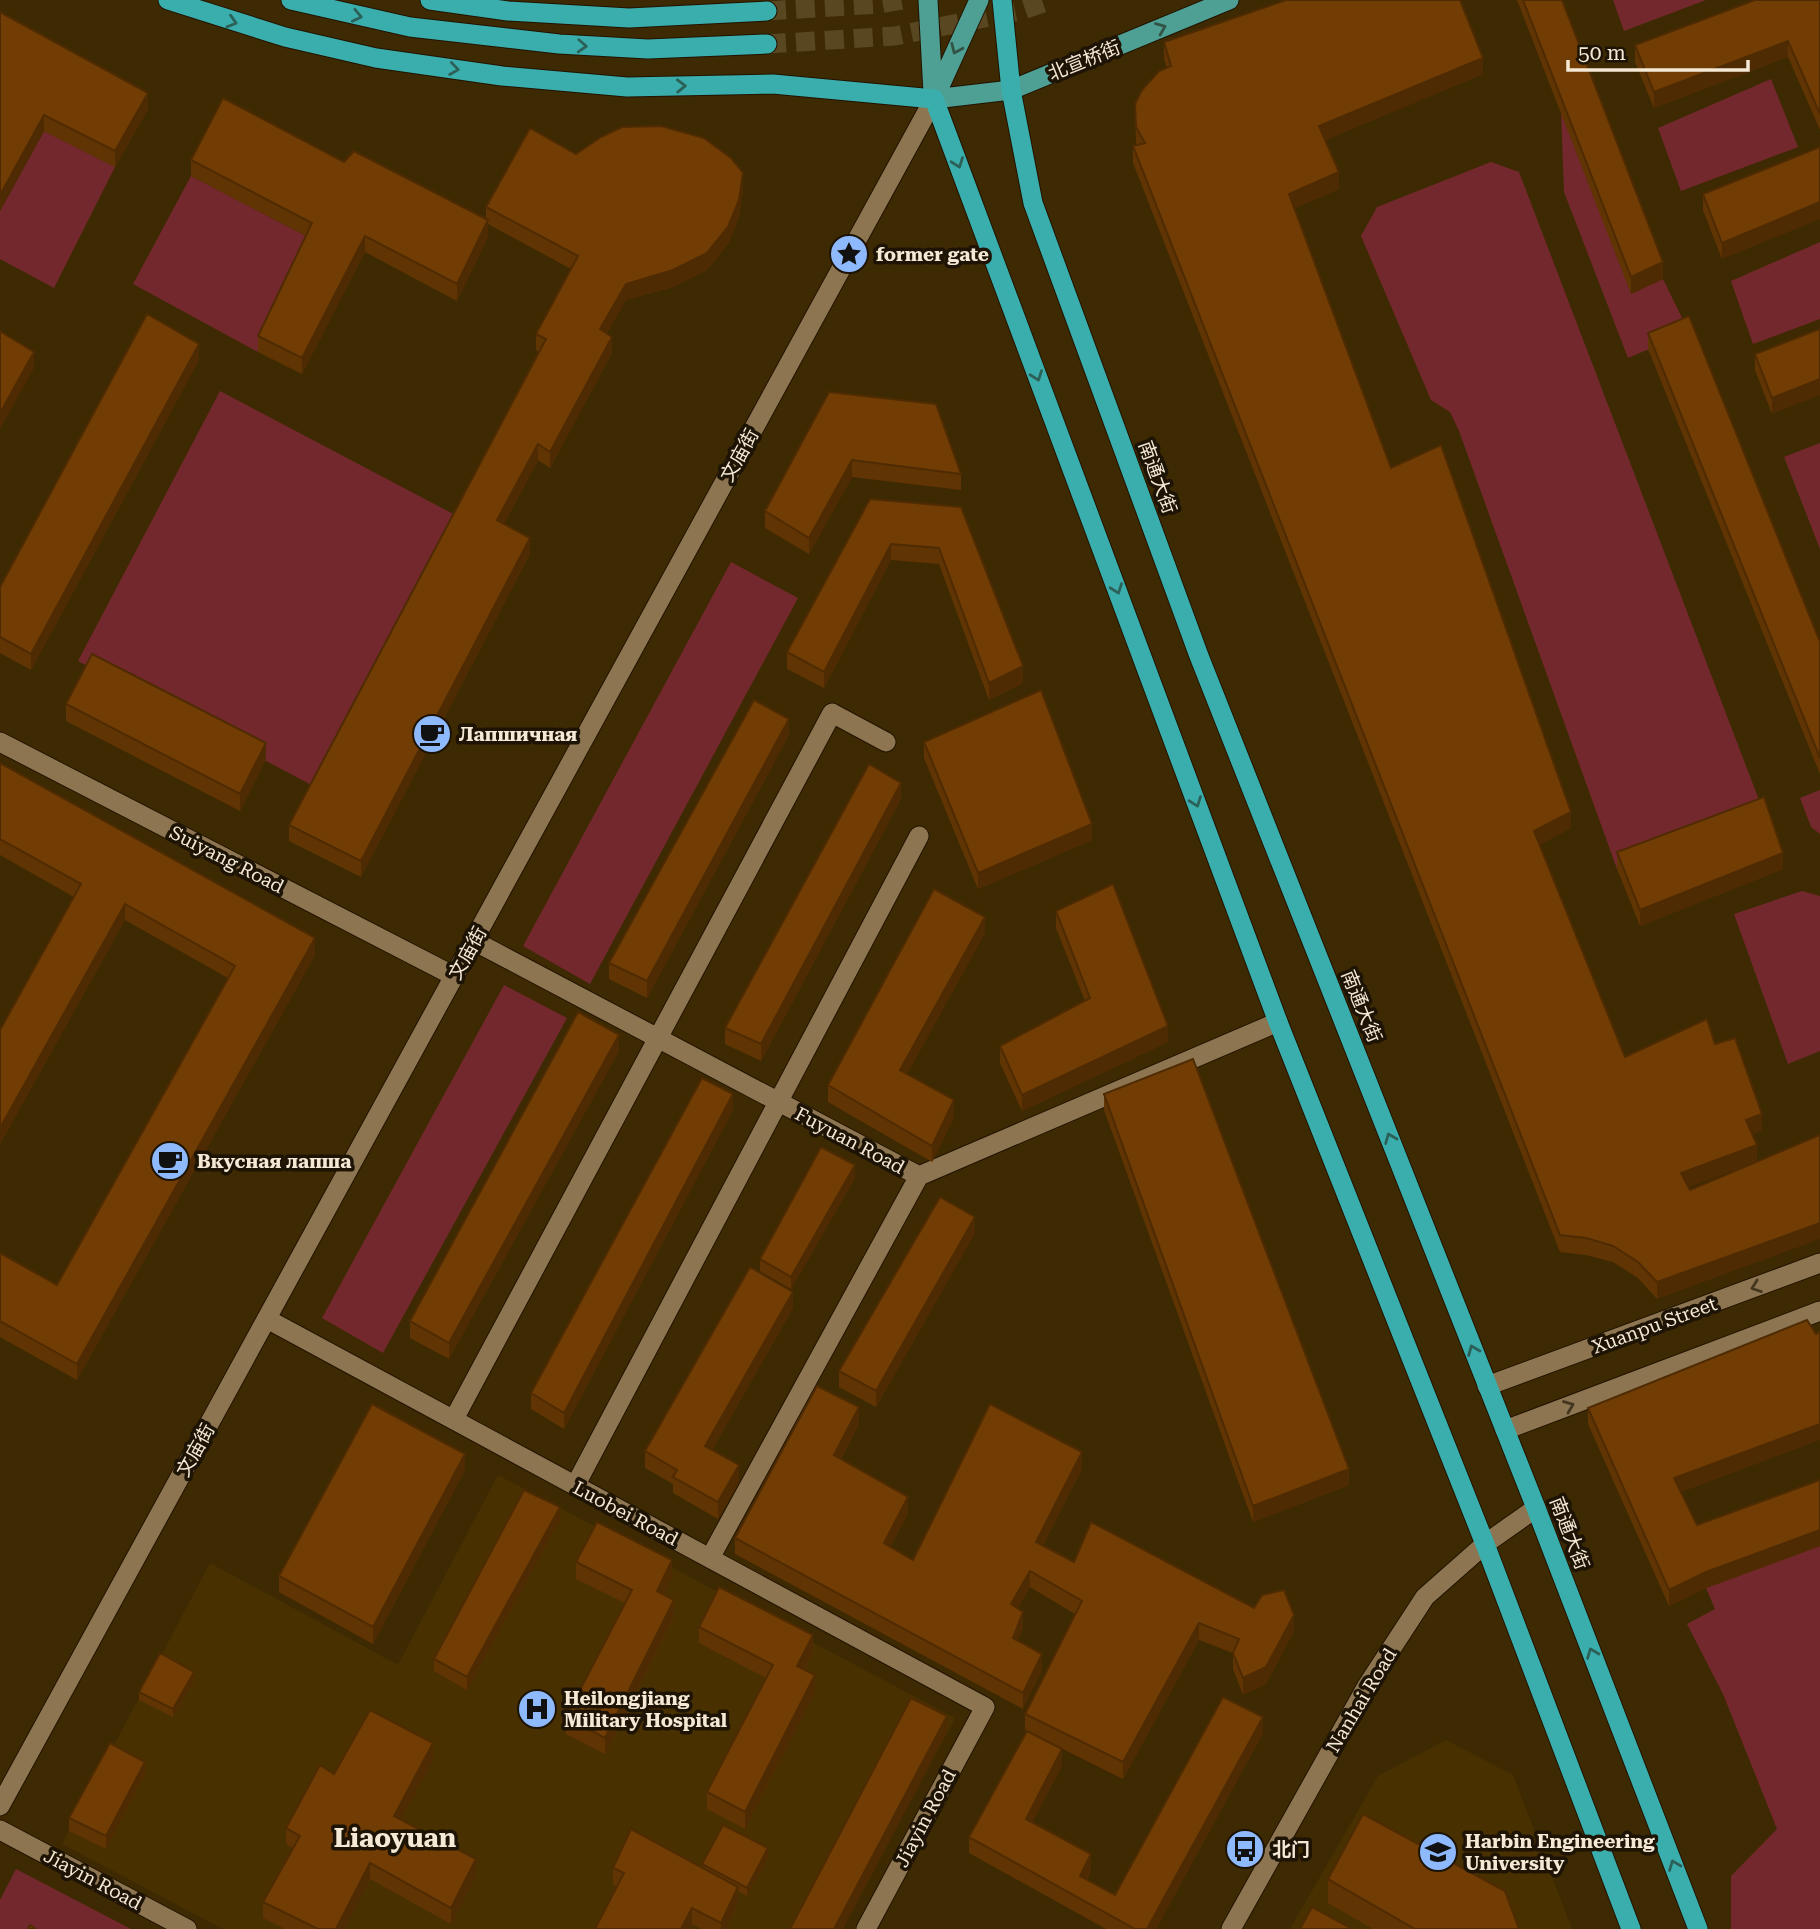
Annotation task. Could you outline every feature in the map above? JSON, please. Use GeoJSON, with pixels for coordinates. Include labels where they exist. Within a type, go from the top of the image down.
{"type":"FeatureCollection","features":[{"type":"Feature","properties":{"kind":"highway"},"geometry":{"type":"LineString","coordinates":[[168,0],[285,37],[376,58],[502,76],[627,87],[773,84],[934,99],[1278,1022],[1485,1544],[1631,1929]]}},
{"type":"Feature","properties":{"kind":"highway"},"geometry":{"type":"LineString","coordinates":[[291,0],[410,27],[559,44],[648,49],[767,44]]}},
{"type":"Feature","properties":{"kind":"highway"},"geometry":{"type":"LineString","coordinates":[[430,0],[508,11],[629,18],[767,11]]}},
{"type":"Feature","properties":{"kind":"highway","name":"南通大街"},"geometry":{"type":"LineString","coordinates":[[1002,0],[1011,90],[1032,203],[1199,656],[1536,1508],[1698,1929]]}},
{"type":"Feature","properties":{"kind":"main road"},"geometry":{"type":"LineString","coordinates":[[928,0],[934,99]]}},
{"type":"Feature","properties":{"kind":"main road"},"geometry":{"type":"LineString","coordinates":[[934,99],[979,0]]}},
{"type":"Feature","properties":{"kind":"main road","name":"北宣桥街"},"geometry":{"type":"LineString","coordinates":[[934,99],[1011,90],[1229,0]]}},
{"type":"Feature","properties":{"kind":"street","name":"文庙街"},"geometry":{"type":"LineString","coordinates":[[0,1807],[934,99]]}},
{"type":"Feature","properties":{"kind":"street"},"geometry":{"type":"LineString","coordinates":[[454,1419],[832,713],[886,742]]}},
{"type":"Feature","properties":{"kind":"street","name":"Suiyang Road"},"geometry":{"type":"LineString","coordinates":[[0,742],[454,976]]}},
{"type":"Feature","properties":{"kind":"street"},"geometry":{"type":"LineString","coordinates":[[575,1486],[919,836]]}},
{"type":"Feature","properties":{"kind":"street","name":"Fuyuan Road"},"geometry":{"type":"LineString","coordinates":[[474,941],[919,1176],[1278,1022]]}},
{"type":"Feature","properties":{"kind":"street"},"geometry":{"type":"LineString","coordinates":[[710,1558],[919,1176]]}},
{"type":"Feature","properties":{"kind":"street","name":"Xuanpu Street"},"geometry":{"type":"LineString","coordinates":[[1487,1386],[1820,1263]]}},
{"type":"Feature","properties":{"kind":"street"},"geometry":{"type":"LineString","coordinates":[[1505,1430],[1820,1311]]}},
{"type":"Feature","properties":{"kind":"street","name":"Luobei Road"},"geometry":{"type":"LineString","coordinates":[[267,1319],[985,1707]]}},
{"type":"Feature","properties":{"kind":"street","name":"Nanhai Road"},"geometry":{"type":"LineString","coordinates":[[1231,1929],[1367,1686],[1425,1597],[1485,1544],[1536,1508]]}},
{"type":"Feature","properties":{"kind":"street","name":"Jiayin Road"},"geometry":{"type":"LineString","coordinates":[[866,1929],[985,1707]]}},
{"type":"Feature","properties":{"kind":"street","name":"Jiayin Road"},"geometry":{"type":"LineString","coordinates":[[0,1829],[187,1929]]}},
{"type":"Feature","properties":{"kind":"shaded area"},"geometry":{"type":"Polygon","coordinates":[[[1613,0],[1706,0],[1624,31],[1613,0]]]}},
{"type":"Feature","properties":{"kind":"shaded area"},"geometry":{"type":"Polygon","coordinates":[[[1771,79],[1798,147],[1681,191],[1658,128],[1771,79]]]}},
{"type":"Feature","properties":{"kind":"shaded area"},"geometry":{"type":"Polygon","coordinates":[[[1561,112],[1631,293],[1663,279],[1689,332],[1628,358],[1564,192],[1561,112]]]}},
{"type":"Feature","properties":{"kind":"shaded area"},"geometry":{"type":"Polygon","coordinates":[[[44,131],[115,167],[54,288],[0,259],[0,211],[44,131]]]}},
{"type":"Feature","properties":{"kind":"shaded area"},"geometry":{"type":"Polygon","coordinates":[[[1491,162],[1519,172],[1764,813],[1617,869],[1459,431],[1450,412],[1431,400],[1361,236],[1377,207],[1491,162]]]}},
{"type":"Feature","properties":{"kind":"shaded area"},"geometry":{"type":"Polygon","coordinates":[[[191,176],[312,239],[258,352],[133,284],[191,176]]]}},
{"type":"Feature","properties":{"kind":"shaded area"},"geometry":{"type":"Polygon","coordinates":[[[1820,242],[1820,319],[1753,344],[1731,281],[1820,242]]]}},
{"type":"Feature","properties":{"kind":"shaded area"},"geometry":{"type":"Polygon","coordinates":[[[220,391],[459,517],[317,788],[78,661],[220,391]]]}},
{"type":"Feature","properties":{"kind":"shaded area"},"geometry":{"type":"Polygon","coordinates":[[[1820,443],[1820,549],[1784,457],[1820,443]]]}},
{"type":"Feature","properties":{"kind":"shaded area"},"geometry":{"type":"Polygon","coordinates":[[[731,562],[798,598],[590,984],[523,946],[731,562]]]}},
{"type":"Feature","properties":{"kind":"shaded area"},"geometry":{"type":"Polygon","coordinates":[[[1820,790],[1820,834],[1811,827],[1800,798],[1820,790]]]}},
{"type":"Feature","properties":{"kind":"shaded area"},"geometry":{"type":"Polygon","coordinates":[[[1802,891],[1820,896],[1820,1051],[1788,1064],[1734,914],[1802,891]]]}},
{"type":"Feature","properties":{"kind":"shaded area"},"geometry":{"type":"Polygon","coordinates":[[[504,985],[567,1018],[383,1353],[322,1318],[504,985]]]}},
{"type":"Feature","properties":{"kind":"shaded area","name":"Heilongjiang Military Hospital"},"geometry":{"type":"Polygon","coordinates":[[[498,1475],[955,1718],[843,1929],[223,1929],[62,1844],[210,1563],[398,1665],[498,1475]]]}},
{"type":"Feature","properties":{"kind":"shaded area"},"geometry":{"type":"Polygon","coordinates":[[[1820,1546],[1820,1929],[1731,1929],[1731,1876],[1777,1829],[1723,1694],[1687,1624],[1715,1609],[1706,1588],[1820,1546]]]}},
{"type":"Feature","properties":{"kind":"shaded area","name":"Harbin Engineering University"},"geometry":{"type":"Polygon","coordinates":[[[1446,1740],[1513,1775],[1572,1929],[1290,1929],[1378,1776],[1446,1740]]]}},
{"type":"Feature","properties":{"kind":"shaded area"},"geometry":{"type":"Polygon","coordinates":[[[16,1869],[131,1929],[0,1929],[0,1900],[16,1869]]]}},
{"type":"Feature","properties":{"kind":"building"},"geometry":{"type":"Polygon","coordinates":[[[1286,0],[1460,0],[1483,58],[1319,126],[1339,172],[1289,194],[1391,468],[1441,445],[1571,812],[1534,831],[1625,1057],[1707,1019],[1715,1044],[1735,1038],[1762,1114],[1746,1120],[1757,1145],[1681,1173],[1690,1190],[1820,1135],[1820,1223],[1657,1282],[1638,1262],[1613,1246],[1586,1238],[1560,1235],[1133,146],[1145,143],[1136,127],[1135,104],[1142,90],[1159,71],[1171,66],[1164,42],[1286,0]]]}},
{"type":"Feature","properties":{"kind":"building"},"geometry":{"type":"Polygon","coordinates":[[[1523,0],[1562,0],[1663,262],[1631,277],[1523,0]]]}},
{"type":"Feature","properties":{"kind":"building"},"geometry":{"type":"Polygon","coordinates":[[[1755,0],[1820,0],[1820,114],[1788,41],[1654,92],[1635,45],[1755,0]]]}},
{"type":"Feature","properties":{"kind":"building"},"geometry":{"type":"Polygon","coordinates":[[[0,12],[148,93],[115,151],[44,115],[0,195],[0,12]]]}},
{"type":"Feature","properties":{"kind":"building"},"geometry":{"type":"Polygon","coordinates":[[[223,98],[344,162],[354,151],[488,220],[457,284],[365,236],[302,358],[258,336],[312,223],[191,160],[223,98]]]}},
{"type":"Feature","properties":{"kind":"building"},"geometry":{"type":"Polygon","coordinates":[[[661,126],[704,138],[731,158],[743,173],[739,200],[728,227],[707,253],[673,270],[626,284],[600,329],[612,337],[550,452],[538,444],[497,520],[530,538],[361,861],[289,825],[546,339],[536,334],[578,256],[486,207],[530,128],[576,154],[622,127],[661,126]]]}},
{"type":"Feature","properties":{"kind":"building"},"geometry":{"type":"Polygon","coordinates":[[[1820,147],[1820,202],[1722,243],[1703,194],[1820,147]]]}},
{"type":"Feature","properties":{"kind":"building"},"geometry":{"type":"Polygon","coordinates":[[[147,314],[199,344],[31,654],[0,637],[0,587],[147,314]]]}},
{"type":"Feature","properties":{"kind":"building"},"geometry":{"type":"Polygon","coordinates":[[[1689,316],[1820,642],[1820,758],[1648,333],[1689,316]]]}},
{"type":"Feature","properties":{"kind":"building"},"geometry":{"type":"Polygon","coordinates":[[[1820,329],[1820,379],[1772,398],[1755,354],[1820,329]]]}},
{"type":"Feature","properties":{"kind":"building"},"geometry":{"type":"Polygon","coordinates":[[[0,331],[34,352],[0,413],[0,331]]]}},
{"type":"Feature","properties":{"kind":"building"},"geometry":{"type":"Polygon","coordinates":[[[829,392],[936,404],[961,474],[852,460],[809,538],[765,511],[829,392]]]}},
{"type":"Feature","properties":{"kind":"building"},"geometry":{"type":"Polygon","coordinates":[[[870,499],[961,507],[1023,666],[989,683],[939,548],[891,544],[824,672],[787,652],[870,499]]]}},
{"type":"Feature","properties":{"kind":"building"},"geometry":{"type":"Polygon","coordinates":[[[92,654],[266,743],[240,794],[66,704],[92,654]]]}},
{"type":"Feature","properties":{"kind":"building"},"geometry":{"type":"Polygon","coordinates":[[[1041,690],[1092,824],[978,873],[924,742],[1041,690]]]}},
{"type":"Feature","properties":{"kind":"building"},"geometry":{"type":"Polygon","coordinates":[[[754,700],[789,719],[647,981],[609,963],[754,700]]]}},
{"type":"Feature","properties":{"kind":"building"},"geometry":{"type":"Polygon","coordinates":[[[0,763],[315,938],[77,1364],[0,1321],[0,1253],[57,1285],[235,966],[125,904],[0,1128],[0,1030],[81,884],[0,839],[0,763]]]}},
{"type":"Feature","properties":{"kind":"building"},"geometry":{"type":"Polygon","coordinates":[[[869,764],[901,783],[761,1044],[725,1028],[869,764]]]}},
{"type":"Feature","properties":{"kind":"building"},"geometry":{"type":"Polygon","coordinates":[[[1764,797],[1783,853],[1640,910],[1617,852],[1764,797]]]}},
{"type":"Feature","properties":{"kind":"building"},"geometry":{"type":"Polygon","coordinates":[[[1113,884],[1168,1026],[1022,1095],[1000,1046],[1090,998],[1056,911],[1113,884]]]}},
{"type":"Feature","properties":{"kind":"building"},"geometry":{"type":"Polygon","coordinates":[[[934,889],[985,917],[900,1070],[954,1100],[932,1146],[828,1085],[934,889]]]}},
{"type":"Feature","properties":{"kind":"building"},"geometry":{"type":"Polygon","coordinates":[[[578,1012],[619,1035],[449,1343],[410,1321],[578,1012]]]}},
{"type":"Feature","properties":{"kind":"building"},"geometry":{"type":"Polygon","coordinates":[[[1193,1059],[1349,1469],[1253,1506],[1104,1094],[1193,1059]]]}},
{"type":"Feature","properties":{"kind":"building"},"geometry":{"type":"Polygon","coordinates":[[[702,1078],[733,1094],[564,1413],[531,1393],[702,1078]]]}},
{"type":"Feature","properties":{"kind":"building"},"geometry":{"type":"Polygon","coordinates":[[[821,1147],[855,1165],[791,1277],[760,1259],[821,1147]]]}},
{"type":"Feature","properties":{"kind":"building"},"geometry":{"type":"Polygon","coordinates":[[[940,1197],[975,1217],[876,1391],[839,1371],[940,1197]]]}},
{"type":"Feature","properties":{"kind":"building"},"geometry":{"type":"Polygon","coordinates":[[[750,1267],[793,1292],[705,1446],[739,1465],[718,1502],[673,1477],[677,1470],[645,1451],[750,1267]]]}},
{"type":"Feature","properties":{"kind":"building"},"geometry":{"type":"Polygon","coordinates":[[[1807,1320],[1816,1334],[1820,1332],[1820,1424],[1674,1478],[1697,1525],[1820,1480],[1820,1530],[1706,1572],[1669,1590],[1588,1408],[1807,1320]]]}},
{"type":"Feature","properties":{"kind":"building"},"geometry":{"type":"Polygon","coordinates":[[[817,1386],[859,1407],[834,1455],[908,1497],[884,1543],[913,1560],[990,1404],[1082,1452],[1036,1542],[1074,1562],[1091,1522],[1254,1608],[1262,1595],[1284,1590],[1294,1615],[1266,1667],[1243,1678],[1233,1653],[1239,1639],[1199,1623],[1123,1762],[1025,1714],[1082,1601],[1030,1571],[1011,1604],[1023,1612],[1013,1638],[1042,1654],[1023,1693],[735,1538],[817,1386]]]}},
{"type":"Feature","properties":{"kind":"building"},"geometry":{"type":"Polygon","coordinates":[[[372,1404],[465,1454],[373,1627],[279,1576],[372,1404]]]}},
{"type":"Feature","properties":{"kind":"building"},"geometry":{"type":"Polygon","coordinates":[[[524,1490],[560,1507],[467,1677],[434,1659],[524,1490]]]}},
{"type":"Feature","properties":{"kind":"building"},"geometry":{"type":"Polygon","coordinates":[[[597,1522],[672,1560],[657,1591],[674,1600],[605,1738],[566,1717],[632,1590],[576,1562],[597,1522]]]}},
{"type":"Feature","properties":{"kind":"building"},"geometry":{"type":"Polygon","coordinates":[[[719,1587],[813,1635],[797,1666],[815,1675],[745,1812],[707,1792],[773,1665],[699,1627],[719,1587]]]}},
{"type":"Feature","properties":{"kind":"building"},"geometry":{"type":"Polygon","coordinates":[[[160,1653],[194,1672],[173,1709],[139,1692],[160,1653]]]}},
{"type":"Feature","properties":{"kind":"building"},"geometry":{"type":"Polygon","coordinates":[[[1223,1697],[1263,1717],[1147,1929],[1135,1929],[969,1837],[1027,1731],[1062,1749],[1026,1819],[1091,1854],[1080,1876],[1115,1895],[1223,1697]]]}},
{"type":"Feature","properties":{"kind":"building"},"geometry":{"type":"Polygon","coordinates":[[[911,1698],[947,1716],[834,1929],[790,1929],[911,1698]]]}},
{"type":"Feature","properties":{"kind":"building"},"geometry":{"type":"Polygon","coordinates":[[[370,1710],[433,1743],[394,1816],[476,1859],[451,1908],[370,1863],[336,1929],[318,1929],[263,1902],[300,1836],[286,1828],[320,1765],[334,1774],[370,1710]]]}},
{"type":"Feature","properties":{"kind":"building"},"geometry":{"type":"Polygon","coordinates":[[[110,1743],[145,1762],[106,1836],[69,1818],[110,1743]]]}},
{"type":"Feature","properties":{"kind":"building"},"geometry":{"type":"Polygon","coordinates":[[[1363,1814],[1505,1891],[1519,1929],[1415,1929],[1328,1879],[1363,1814]]]}},
{"type":"Feature","properties":{"kind":"building"},"geometry":{"type":"Polygon","coordinates":[[[723,1825],[768,1848],[747,1888],[702,1864],[723,1825]]]}},
{"type":"Feature","properties":{"kind":"building"},"geometry":{"type":"Polygon","coordinates":[[[631,1829],[738,1887],[721,1923],[692,1908],[681,1929],[595,1929],[624,1873],[613,1868],[631,1829]]]}},
{"type":"Feature","properties":{"kind":"building"},"geometry":{"type":"Polygon","coordinates":[[[1312,1907],[1349,1927],[1348,1929],[1300,1929],[1312,1907]]]}},
{"type":"Feature","properties":{"kind":"tunnel"},"geometry":{"type":"LineString","coordinates":[[767,11],[880,4],[902,0]]}},
{"type":"Feature","properties":{"kind":"tunnel"},"geometry":{"type":"LineString","coordinates":[[767,44],[895,36],[1023,10],[1052,0]]}},
{"type":"Feature","properties":{"kind":"place","name":"former gate"},"geometry":{"type":"Point","coordinates":[849,254]}},
{"type":"Feature","properties":{"kind":"place","name":"Лапшичная"},"geometry":{"type":"Point","coordinates":[432,734]}},
{"type":"Feature","properties":{"kind":"place","name":"Вкусная лапша"},"geometry":{"type":"Point","coordinates":[170,1161]}},
{"type":"Feature","properties":{"kind":"place","name":"Heilongjiang Military Hospital"},"geometry":{"type":"Point","coordinates":[537,1709]}},
{"type":"Feature","properties":{"kind":"place","name":"北门"},"geometry":{"type":"Point","coordinates":[1245,1849]}},
{"type":"Feature","properties":{"kind":"place","name":"Harbin Engineering University"},"geometry":{"type":"Point","coordinates":[1438,1852]}},
{"type":"Feature","properties":{"kind":"district","name":"Liaoyuan"},"geometry":{"type":"Point","coordinates":[395,1838]}}]}
